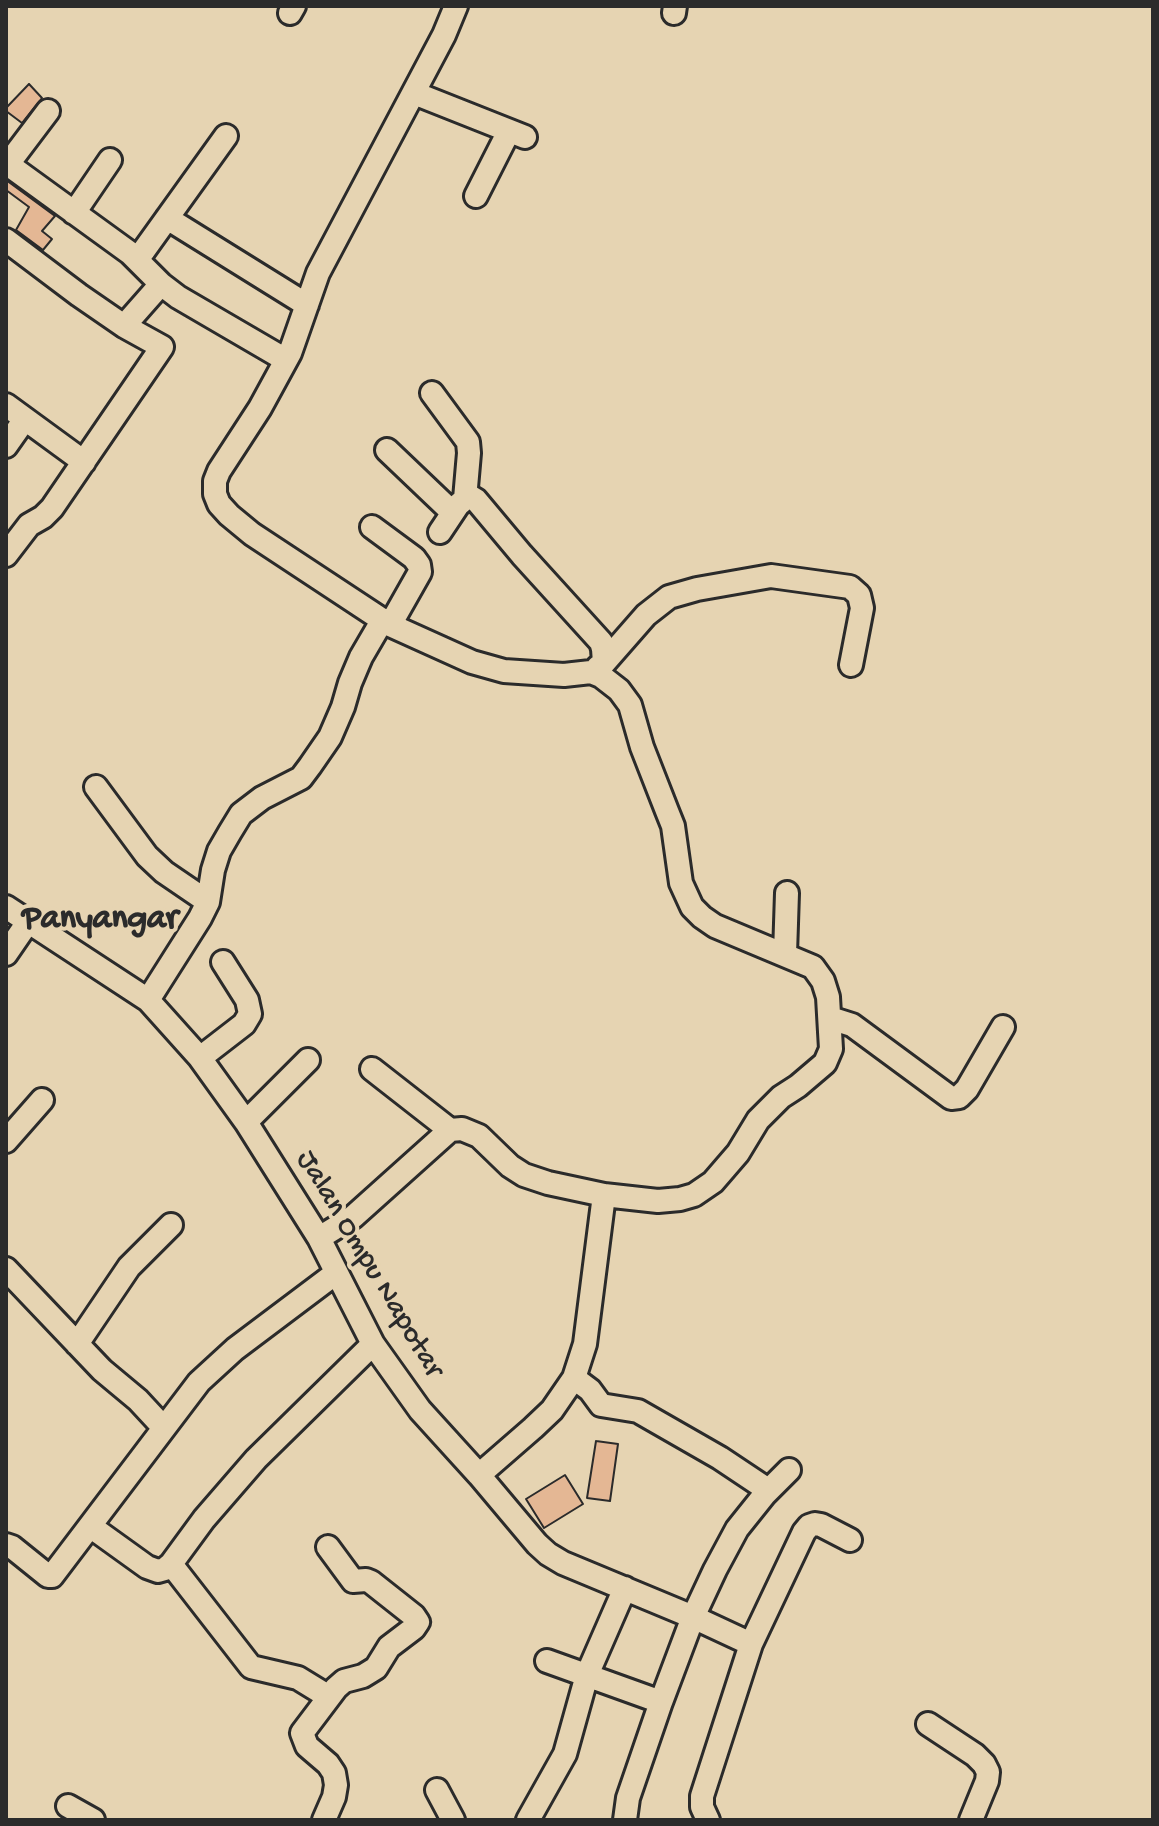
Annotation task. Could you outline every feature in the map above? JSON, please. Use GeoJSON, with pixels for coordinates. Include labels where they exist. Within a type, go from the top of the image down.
{"type":"FeatureCollection","features":[{"type":"Feature","properties":{"kind":"street"},"geometry":{"type":"LineString","coordinates":[[456,6],[444,35],[318,273],[286,360],[260,408],[219,471],[215,481],[219,504],[252,534],[386,623],[472,662],[504,671],[564,675],[597,668],[646,615],[669,597],[771,576],[850,587],[859,595],[862,608],[851,665]]}},
{"type":"Feature","properties":{"kind":"street"},"geometry":{"type":"LineString","coordinates":[[414,93],[517,134],[476,196]]}},
{"type":"Feature","properties":{"kind":"street"},"geometry":{"type":"LineString","coordinates":[[48,111],[7,163],[137,260],[178,297],[286,360]]}},
{"type":"Feature","properties":{"kind":"street"},"geometry":{"type":"LineString","coordinates":[[137,260],[226,136]]}},
{"type":"Feature","properties":{"kind":"street"},"geometry":{"type":"LineString","coordinates":[[74,213],[110,160]]}},
{"type":"Feature","properties":{"kind":"street"},"geometry":{"type":"LineString","coordinates":[[167,218],[307,305]]}},
{"type":"Feature","properties":{"kind":"street"},"geometry":{"type":"LineString","coordinates":[[6,240],[79,295],[162,348],[52,508],[29,525],[6,555]]}},
{"type":"Feature","properties":{"kind":"street"},"geometry":{"type":"LineString","coordinates":[[124,326],[161,284]]}},
{"type":"Feature","properties":{"kind":"street"},"geometry":{"type":"LineString","coordinates":[[432,393],[468,442],[469,453],[459,505]]}},
{"type":"Feature","properties":{"kind":"street"},"geometry":{"type":"LineString","coordinates":[[6,405],[84,462]]}},
{"type":"Feature","properties":{"kind":"street"},"geometry":{"type":"LineString","coordinates":[[6,446],[25,419]]}},
{"type":"Feature","properties":{"kind":"street"},"geometry":{"type":"LineString","coordinates":[[387,450],[459,505]]}},
{"type":"Feature","properties":{"kind":"street"},"geometry":{"type":"LineString","coordinates":[[319,1238],[353,1217],[450,1130],[462,1129],[479,1136],[510,1166],[524,1175],[548,1183],[604,1195],[658,1201],[694,1195],[713,1182],[738,1153],[758,1120],[781,1097],[825,1063],[831,1049],[828,997],[823,981],[813,967],[715,926],[692,907],[681,883],[673,826],[642,747],[630,705],[597,668],[603,649],[601,642],[471,497],[459,505],[440,532]]}},
{"type":"Feature","properties":{"kind":"street"},"geometry":{"type":"LineString","coordinates":[[148,1000],[208,902],[219,851],[241,814],[262,798],[301,778],[310,766],[330,737],[361,657],[420,572],[414,558],[372,527]]}},
{"type":"Feature","properties":{"kind":"street"},"geometry":{"type":"LineString","coordinates":[[96,787],[147,856],[164,872],[208,902]]}},
{"type":"Feature","properties":{"kind":"street"},"geometry":{"type":"LineString","coordinates":[[785,954],[787,893]]}},
{"type":"Feature","properties":{"kind":"street","name":"Jalan Ompu Napotar"},"geometry":{"type":"LineString","coordinates":[[6,907],[148,1000],[200,1058],[246,1122],[319,1238],[373,1344],[420,1410],[527,1534],[548,1554],[563,1563],[751,1644]]}},
{"type":"Feature","properties":{"kind":"street"},"geometry":{"type":"LineString","coordinates":[[6,954],[28,922]]}},
{"type":"Feature","properties":{"kind":"street"},"geometry":{"type":"LineString","coordinates":[[200,1058],[244,1024],[250,1014],[247,1000],[223,962]]}},
{"type":"Feature","properties":{"kind":"street"},"geometry":{"type":"LineString","coordinates":[[830,1018],[852,1025],[951,1098],[959,1097],[967,1089],[1003,1027]]}},
{"type":"Feature","properties":{"kind":"street"},"geometry":{"type":"LineString","coordinates":[[246,1122],[308,1060]]}},
{"type":"Feature","properties":{"kind":"street"},"geometry":{"type":"LineString","coordinates":[[372,1069],[450,1130]]}},
{"type":"Feature","properties":{"kind":"street"},"geometry":{"type":"LineString","coordinates":[[6,1141],[42,1100]]}},
{"type":"Feature","properties":{"kind":"street"},"geometry":{"type":"LineString","coordinates":[[479,1475],[552,1410],[574,1378],[585,1344],[604,1195]]}},
{"type":"Feature","properties":{"kind":"street"},"geometry":{"type":"LineString","coordinates":[[77,1344],[129,1267],[171,1225]]}},
{"type":"Feature","properties":{"kind":"street"},"geometry":{"type":"LineString","coordinates":[[6,1269],[102,1370],[138,1400],[163,1427]]}},
{"type":"Feature","properties":{"kind":"street"},"geometry":{"type":"LineString","coordinates":[[6,1545],[51,1577],[199,1382],[235,1349],[336,1273]]}},
{"type":"Feature","properties":{"kind":"street"},"geometry":{"type":"LineString","coordinates":[[90,1526],[147,1567],[158,1571],[171,1564],[204,1519],[256,1459],[373,1344]]}},
{"type":"Feature","properties":{"kind":"street"},"geometry":{"type":"LineString","coordinates":[[574,1378],[590,1390],[601,1405],[638,1411],[768,1490]]}},
{"type":"Feature","properties":{"kind":"street"},"geometry":{"type":"LineString","coordinates":[[625,1820],[628,1798],[661,1702],[693,1617],[715,1570],[737,1529],[768,1490],[789,1470]]}},
{"type":"Feature","properties":{"kind":"street"},"geometry":{"type":"LineString","coordinates":[[708,1820],[702,1807],[702,1796],[751,1644],[804,1532],[809,1526],[821,1525],[850,1540]]}},
{"type":"Feature","properties":{"kind":"street"},"geometry":{"type":"LineString","coordinates":[[324,1820],[334,1797],[334,1773],[307,1746],[302,1733],[344,1681],[363,1676],[376,1668],[389,1647],[418,1622],[371,1582],[352,1580],[328,1547]]}},
{"type":"Feature","properties":{"kind":"street"},"geometry":{"type":"LineString","coordinates":[[171,1564],[251,1667],[298,1678],[329,1697]]}},
{"type":"Feature","properties":{"kind":"street"},"geometry":{"type":"LineString","coordinates":[[528,1820],[565,1754],[587,1675],[625,1588]]}},
{"type":"Feature","properties":{"kind":"street"},"geometry":{"type":"LineString","coordinates":[[547,1661],[661,1702]]}},
{"type":"Feature","properties":{"kind":"street"},"geometry":{"type":"LineString","coordinates":[[928,1724],[975,1755],[988,1772],[971,1820]]}},
{"type":"Feature","properties":{"kind":"street"},"geometry":{"type":"LineString","coordinates":[[437,1790],[453,1820]]}},
{"type":"Feature","properties":{"kind":"street"},"geometry":{"type":"LineString","coordinates":[[68,1806],[93,1820]]}},
{"type":"Feature","properties":{"kind":"building"},"geometry":{"type":"Polygon","coordinates":[[[29,84],[42,98],[22,123],[6,108],[29,84]]]}},
{"type":"Feature","properties":{"kind":"building"},"geometry":{"type":"Polygon","coordinates":[[[6,180],[55,216],[42,231],[52,239],[43,250],[16,230],[29,207],[6,190],[6,180]]]}},
{"type":"Feature","properties":{"kind":"building"},"geometry":{"type":"Polygon","coordinates":[[[596,1441],[618,1444],[610,1501],[587,1498],[596,1441]]]}},
{"type":"Feature","properties":{"kind":"building"},"geometry":{"type":"Polygon","coordinates":[[[565,1475],[583,1504],[544,1528],[526,1499],[565,1475]]]}},
{"type":"Feature","properties":{"kind":"district","name":"Panyangar"},"geometry":{"type":"Point","coordinates":[100,921]}}]}
